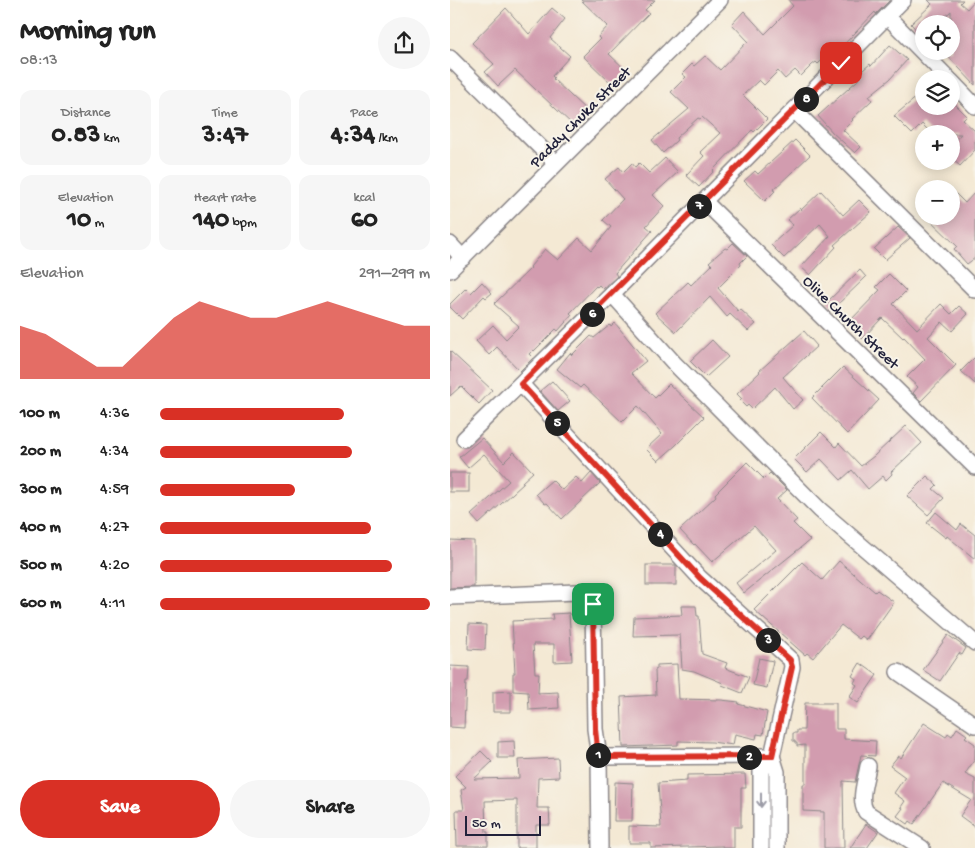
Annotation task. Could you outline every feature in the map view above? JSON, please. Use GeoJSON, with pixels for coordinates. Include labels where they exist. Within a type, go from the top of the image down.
{"type":"FeatureCollection","features":[{"type":"Feature","properties":{"kind":"street","name":"Paddy Chuka Street"},"geometry":{"type":"LineString","coordinates":[[450,270],[720,0]]}},
{"type":"Feature","properties":{"kind":"street"},"geometry":{"type":"LineString","coordinates":[[464,439],[612,294],[903,0]]}},
{"type":"Feature","properties":{"kind":"street"},"geometry":{"type":"LineString","coordinates":[[887,16],[939,70]]}},
{"type":"Feature","properties":{"kind":"street"},"geometry":{"type":"LineString","coordinates":[[450,58],[556,163]]}},
{"type":"Feature","properties":{"kind":"street"},"geometry":{"type":"LineString","coordinates":[[960,91],[975,106]]}},
{"type":"Feature","properties":{"kind":"street"},"geometry":{"type":"LineString","coordinates":[[794,111],[975,290]]}},
{"type":"Feature","properties":{"kind":"street","name":"Olive Church Street"},"geometry":{"type":"LineString","coordinates":[[704,201],[975,467]]}},
{"type":"Feature","properties":{"kind":"street"},"geometry":{"type":"LineString","coordinates":[[450,244],[463,258]]}},
{"type":"Feature","properties":{"kind":"street"},"geometry":{"type":"LineString","coordinates":[[612,294],[674,363],[820,510],[975,643]]}},
{"type":"Feature","properties":{"kind":"street"},"geometry":{"type":"LineString","coordinates":[[521,384],[700,578],[790,660],[792,667],[772,756],[761,771],[761,848]]}},
{"type":"Feature","properties":{"kind":"street"},"geometry":{"type":"LineString","coordinates":[[450,597],[577,592],[588,594],[593,604],[595,729],[598,757],[600,848]]}},
{"type":"Feature","properties":{"kind":"street"},"geometry":{"type":"LineString","coordinates":[[898,672],[975,725]]}},
{"type":"Feature","properties":{"kind":"street"},"geometry":{"type":"LineString","coordinates":[[598,757],[772,756]]}},
{"type":"Feature","properties":{"kind":"street"},"geometry":{"type":"LineString","coordinates":[[772,756],[777,772],[777,848]]}},
{"type":"Feature","properties":{"kind":"street"},"geometry":{"type":"LineString","coordinates":[[868,766],[863,794],[863,805],[866,812],[922,848]]}},
{"type":"Feature","properties":{"kind":"building"},"geometry":{"type":"Polygon","coordinates":[[[581,0],[655,0],[645,10],[649,13],[609,54],[627,71],[613,85],[583,56],[600,39],[598,37],[608,26],[581,0]]]}},
{"type":"Feature","properties":{"kind":"building"},"geometry":{"type":"Polygon","coordinates":[[[788,0],[890,0],[876,14],[875,12],[834,55],[831,52],[818,64],[816,62],[812,65],[801,76],[795,70],[785,79],[778,71],[764,85],[759,80],[743,95],[767,119],[754,132],[752,130],[699,187],[686,175],[704,156],[700,152],[720,133],[702,117],[698,118],[663,153],[652,140],[689,109],[671,92],[686,77],[682,74],[692,64],[694,66],[705,56],[720,70],[748,41],[732,24],[744,11],[765,34],[793,6],[788,0]]]}},
{"type":"Feature","properties":{"kind":"building"},"geometry":{"type":"Polygon","coordinates":[[[928,0],[963,0],[960,3],[967,9],[975,0],[975,85],[951,60],[960,60],[960,15],[951,15],[951,11],[947,15],[920,15],[932,4],[928,0]]]}},
{"type":"Feature","properties":{"kind":"building"},"geometry":{"type":"Polygon","coordinates":[[[506,8],[529,34],[552,8],[565,19],[550,38],[570,56],[552,76],[588,112],[575,127],[515,70],[498,86],[485,72],[494,64],[472,43],[506,8]]]}},
{"type":"Feature","properties":{"kind":"building"},"geometry":{"type":"Polygon","coordinates":[[[915,20],[915,28],[911,24],[915,20]]]}},
{"type":"Feature","properties":{"kind":"building"},"geometry":{"type":"Polygon","coordinates":[[[890,45],[907,60],[890,79],[869,96],[872,100],[843,130],[861,147],[855,153],[818,116],[859,79],[856,76],[870,64],[871,66],[890,45]]]}},
{"type":"Feature","properties":{"kind":"building"},"geometry":{"type":"Polygon","coordinates":[[[915,98],[915,115],[960,115],[960,109],[967,116],[963,120],[975,131],[975,150],[960,166],[960,125],[915,125],[915,131],[912,134],[894,116],[915,98]]]}},
{"type":"Feature","properties":{"kind":"building"},"geometry":{"type":"Polygon","coordinates":[[[795,140],[810,155],[773,190],[775,191],[765,201],[744,181],[755,171],[758,174],[795,140]]]}},
{"type":"Feature","properties":{"kind":"building"},"geometry":{"type":"Polygon","coordinates":[[[665,158],[678,172],[653,195],[664,206],[646,226],[652,231],[615,273],[617,276],[603,289],[599,285],[596,286],[570,313],[572,315],[558,331],[556,329],[529,354],[533,358],[520,371],[497,347],[489,355],[476,341],[493,325],[506,339],[519,326],[494,304],[531,268],[545,249],[558,260],[579,238],[592,250],[611,227],[603,220],[623,199],[605,179],[619,167],[623,172],[632,163],[635,167],[639,163],[649,173],[665,158]]]}},
{"type":"Feature","properties":{"kind":"building"},"geometry":{"type":"Polygon","coordinates":[[[821,191],[843,215],[859,200],[871,212],[834,245],[836,247],[810,275],[801,267],[830,236],[820,224],[784,258],[771,245],[793,225],[787,220],[821,191]]]}},
{"type":"Feature","properties":{"kind":"building"},"geometry":{"type":"Polygon","coordinates":[[[975,192],[975,258],[967,264],[954,249],[957,246],[935,225],[960,225],[960,198],[965,203],[975,192]]]}},
{"type":"Feature","properties":{"kind":"building"},"geometry":{"type":"Polygon","coordinates":[[[898,227],[910,238],[885,260],[874,249],[898,227]]]}},
{"type":"Feature","properties":{"kind":"building"},"geometry":{"type":"Polygon","coordinates":[[[733,243],[747,256],[740,263],[741,265],[718,288],[738,311],[740,309],[756,324],[748,331],[730,314],[727,317],[710,297],[676,332],[655,313],[688,282],[691,285],[712,265],[709,262],[733,243]]]}},
{"type":"Feature","properties":{"kind":"building"},"geometry":{"type":"Polygon","coordinates":[[[860,270],[866,277],[834,308],[827,302],[860,270]]]}},
{"type":"Feature","properties":{"kind":"building"},"geometry":{"type":"Polygon","coordinates":[[[889,274],[906,291],[893,304],[917,329],[941,304],[951,314],[959,306],[968,314],[952,331],[942,322],[928,337],[956,365],[921,401],[913,393],[918,387],[907,377],[925,359],[904,337],[882,318],[862,339],[847,324],[880,290],[876,287],[889,274]]]}},
{"type":"Feature","properties":{"kind":"building"},"geometry":{"type":"Polygon","coordinates":[[[482,282],[492,293],[486,298],[484,296],[462,319],[450,307],[450,304],[466,288],[471,293],[482,282]]]}},
{"type":"Feature","properties":{"kind":"building"},"geometry":{"type":"Polygon","coordinates":[[[615,323],[646,361],[631,373],[655,398],[669,384],[704,417],[658,461],[646,449],[662,434],[638,406],[622,422],[583,385],[580,388],[557,369],[570,353],[572,355],[591,336],[594,338],[615,323]]]}},
{"type":"Feature","properties":{"kind":"building"},"geometry":{"type":"Polygon","coordinates":[[[804,331],[817,346],[783,377],[803,400],[793,409],[775,387],[752,409],[748,405],[746,407],[740,401],[742,399],[737,394],[759,371],[804,331]]]}},
{"type":"Feature","properties":{"kind":"building"},"geometry":{"type":"Polygon","coordinates":[[[712,340],[728,357],[706,377],[690,361],[712,340]]]}},
{"type":"Feature","properties":{"kind":"building"},"geometry":{"type":"Polygon","coordinates":[[[450,351],[492,390],[479,404],[461,386],[450,396],[450,351]]]}},
{"type":"Feature","properties":{"kind":"building"},"geometry":{"type":"Polygon","coordinates":[[[975,357],[975,384],[961,371],[975,357]]]}},
{"type":"Feature","properties":{"kind":"building"},"geometry":{"type":"Polygon","coordinates":[[[843,367],[879,400],[847,434],[812,398],[843,367]]]}},
{"type":"Feature","properties":{"kind":"building"},"geometry":{"type":"Polygon","coordinates":[[[552,381],[570,401],[558,411],[540,391],[552,381]]]}},
{"type":"Feature","properties":{"kind":"building"},"geometry":{"type":"Polygon","coordinates":[[[906,426],[922,443],[891,472],[892,474],[886,480],[883,476],[868,489],[852,470],[841,480],[821,459],[807,472],[794,459],[821,432],[836,447],[839,443],[861,466],[906,426]]]}},
{"type":"Feature","properties":{"kind":"building"},"geometry":{"type":"Polygon","coordinates":[[[482,438],[504,462],[514,452],[533,472],[522,482],[524,483],[479,524],[471,515],[509,481],[484,454],[468,468],[459,457],[482,438]]]}},
{"type":"Feature","properties":{"kind":"building"},"geometry":{"type":"Polygon","coordinates":[[[747,462],[764,479],[770,473],[787,490],[777,499],[797,520],[793,523],[810,540],[744,593],[736,583],[776,550],[754,526],[712,562],[680,530],[716,496],[715,494],[747,462]]]}},
{"type":"Feature","properties":{"kind":"building"},"geometry":{"type":"Polygon","coordinates":[[[450,473],[469,473],[469,492],[450,492],[450,473]]]}},
{"type":"Feature","properties":{"kind":"building"},"geometry":{"type":"Polygon","coordinates":[[[591,473],[600,483],[562,519],[536,494],[552,480],[562,490],[576,477],[582,483],[591,473]]]}},
{"type":"Feature","properties":{"kind":"building"},"geometry":{"type":"Polygon","coordinates":[[[927,476],[937,485],[933,489],[944,498],[928,515],[907,496],[927,476]]]}},
{"type":"Feature","properties":{"kind":"building"},"geometry":{"type":"Polygon","coordinates":[[[936,512],[957,530],[961,524],[975,535],[975,559],[947,536],[946,538],[927,523],[936,512]]]}},
{"type":"Feature","properties":{"kind":"building"},"geometry":{"type":"Polygon","coordinates":[[[450,540],[474,541],[474,587],[450,588],[450,540]]]}},
{"type":"Feature","properties":{"kind":"building"},"geometry":{"type":"Polygon","coordinates":[[[839,561],[875,592],[877,590],[894,602],[867,640],[862,636],[859,639],[841,625],[813,658],[807,653],[805,655],[754,610],[802,562],[822,580],[839,561]]]}},
{"type":"Feature","properties":{"kind":"building"},"geometry":{"type":"Polygon","coordinates":[[[646,565],[676,565],[676,585],[646,585],[646,565]]]}},
{"type":"Feature","properties":{"kind":"building"},"geometry":{"type":"Polygon","coordinates":[[[681,606],[696,606],[697,616],[699,616],[702,654],[727,663],[725,668],[749,677],[742,693],[694,671],[682,669],[680,635],[633,636],[634,617],[682,615],[681,606]]]}},
{"type":"Feature","properties":{"kind":"building"},"geometry":{"type":"Polygon","coordinates":[[[569,613],[572,661],[554,662],[554,644],[533,644],[535,673],[539,673],[538,693],[558,692],[559,708],[529,710],[528,692],[513,691],[513,673],[515,673],[512,621],[553,619],[552,614],[569,613]]]}},
{"type":"Feature","properties":{"kind":"building"},"geometry":{"type":"Polygon","coordinates":[[[469,624],[486,625],[485,650],[468,649],[469,624]]]}},
{"type":"Feature","properties":{"kind":"building"},"geometry":{"type":"Polygon","coordinates":[[[948,635],[966,648],[962,655],[959,653],[940,681],[923,670],[948,635]]]}},
{"type":"Feature","properties":{"kind":"building"},"geometry":{"type":"Polygon","coordinates":[[[759,658],[773,661],[767,688],[753,685],[759,658]]]}},
{"type":"Feature","properties":{"kind":"building"},"geometry":{"type":"Polygon","coordinates":[[[860,663],[877,675],[858,703],[849,697],[857,685],[854,683],[856,679],[852,676],[860,663]]]}},
{"type":"Feature","properties":{"kind":"building"},"geometry":{"type":"Polygon","coordinates":[[[677,664],[679,699],[739,702],[738,704],[767,712],[763,735],[757,734],[756,739],[735,734],[733,745],[678,741],[678,745],[623,747],[621,697],[656,695],[655,670],[657,665],[677,664]]]}},
{"type":"Feature","properties":{"kind":"building"},"geometry":{"type":"Polygon","coordinates":[[[450,666],[469,667],[468,681],[466,681],[464,728],[450,727],[450,666]]]}},
{"type":"Feature","properties":{"kind":"building"},"geometry":{"type":"Polygon","coordinates":[[[511,691],[511,712],[493,712],[493,692],[511,691]]]}},
{"type":"Feature","properties":{"kind":"building"},"geometry":{"type":"Polygon","coordinates":[[[805,703],[836,703],[836,729],[844,729],[844,739],[876,741],[875,756],[861,755],[855,782],[843,781],[844,848],[824,848],[824,812],[803,811],[805,745],[797,746],[797,743],[793,741],[793,733],[797,733],[797,730],[804,730],[805,703]]]}},
{"type":"Feature","properties":{"kind":"building"},"geometry":{"type":"Polygon","coordinates":[[[924,723],[946,737],[948,733],[952,736],[957,728],[975,744],[975,759],[965,774],[975,779],[975,827],[960,816],[971,800],[943,783],[914,824],[910,821],[908,824],[897,816],[903,808],[901,807],[905,801],[894,793],[905,777],[890,766],[898,756],[901,758],[924,723]]]}},
{"type":"Feature","properties":{"kind":"building"},"geometry":{"type":"Polygon","coordinates":[[[514,741],[515,758],[498,758],[498,742],[514,741]]]}},
{"type":"Feature","properties":{"kind":"building"},"geometry":{"type":"Polygon","coordinates":[[[481,751],[492,762],[474,779],[519,778],[518,760],[558,758],[559,777],[538,778],[537,808],[549,808],[550,825],[536,825],[536,848],[517,848],[517,800],[485,801],[488,846],[457,846],[456,810],[464,810],[461,790],[466,787],[455,776],[481,751]]]}},
{"type":"Feature","properties":{"kind":"building"},"geometry":{"type":"Polygon","coordinates":[[[745,774],[746,788],[741,788],[741,827],[734,827],[734,848],[723,848],[723,846],[651,848],[651,843],[629,843],[629,826],[661,827],[658,783],[687,781],[687,775],[745,774]]]}},
{"type":"Feature","properties":{"kind":"building"},"geometry":{"type":"Polygon","coordinates":[[[615,782],[633,783],[632,821],[614,821],[615,782]]]}},
{"type":"Feature","properties":{"kind":"building"},"geometry":{"type":"Polygon","coordinates":[[[866,824],[878,832],[867,848],[850,848],[866,824]]]}},
{"type":"Feature","properties":{"kind":"route"},"geometry":{"type":"LineString","coordinates":[[593,604],[595,729],[598,757],[772,756],[792,667],[790,660],[700,578],[521,384],[841,63]]}}]}
